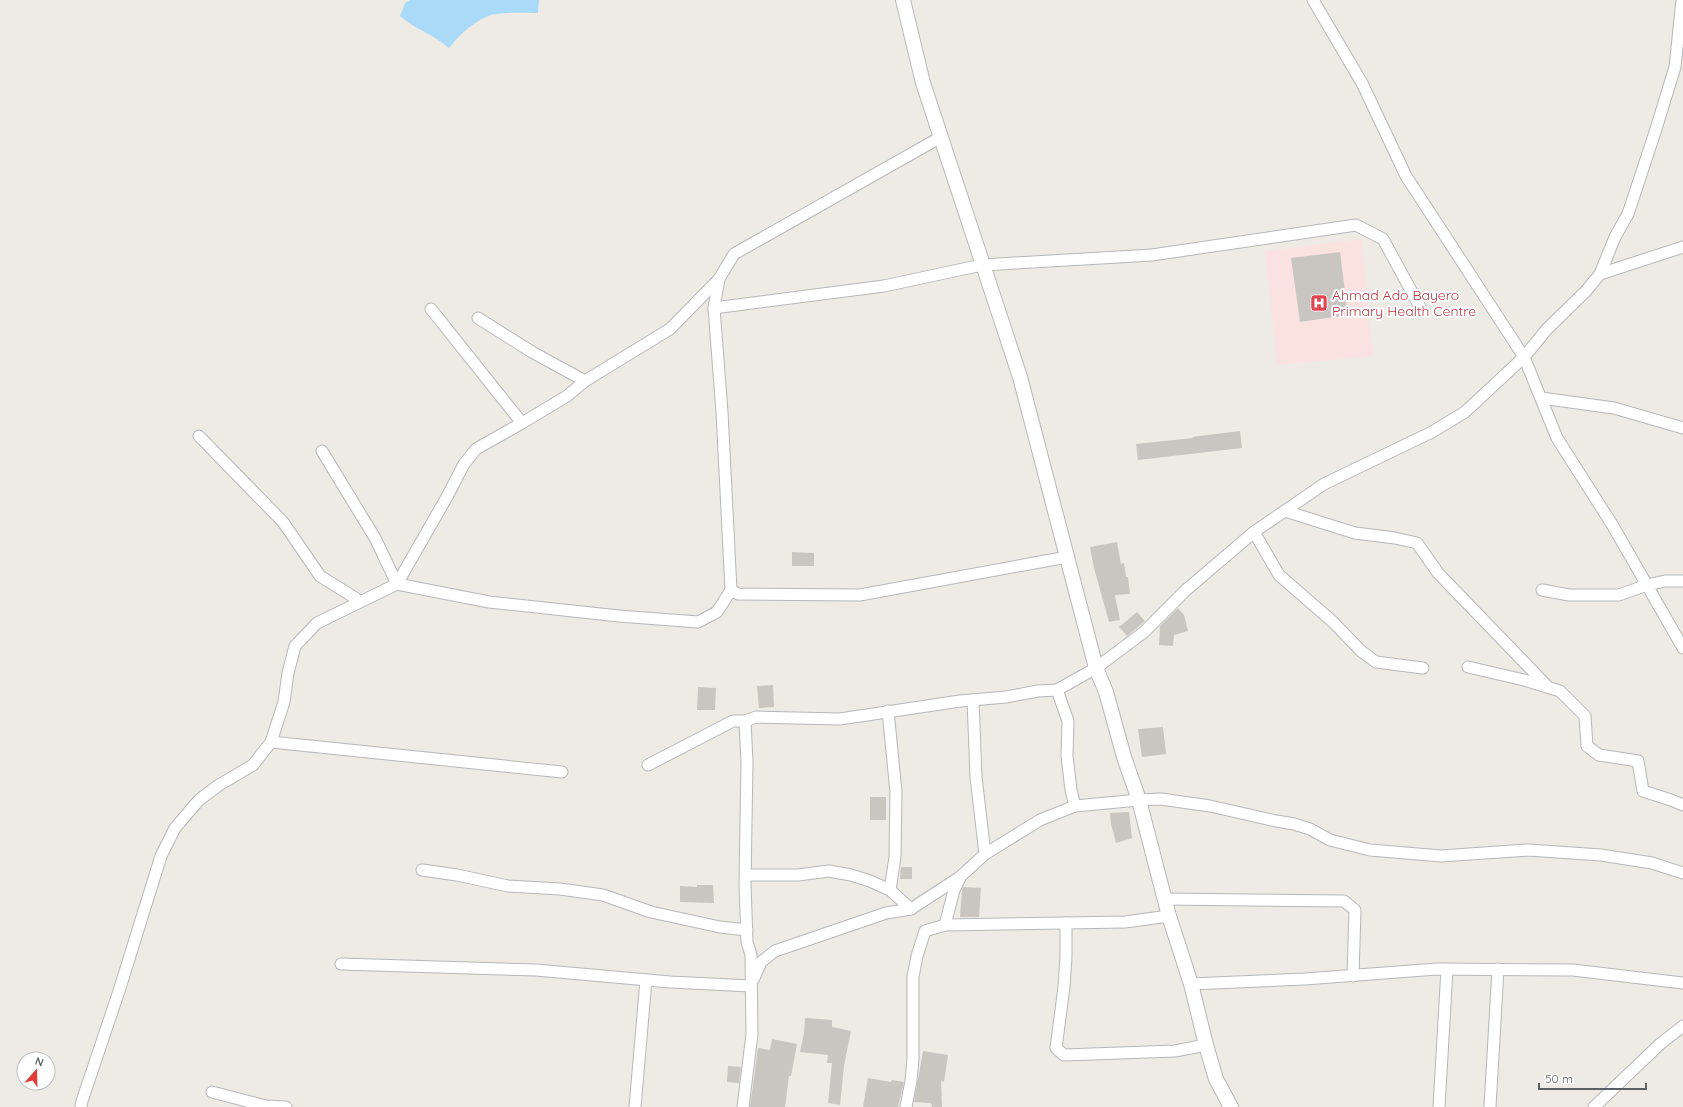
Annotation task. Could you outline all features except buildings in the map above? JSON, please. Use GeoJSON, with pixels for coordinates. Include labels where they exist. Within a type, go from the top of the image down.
{"type":"FeatureCollection","features":[{"type":"Feature","properties":{"kind":"street"},"geometry":{"type":"LineString","coordinates":[[903,0],[923,82],[1020,378],[1096,668],[1106,692],[1124,757],[1139,800],[1169,916],[1191,984],[1216,1079],[1231,1107]]}},
{"type":"Feature","properties":{"kind":"street"},"geometry":{"type":"LineString","coordinates":[[1313,0],[1362,83],[1406,176],[1524,357],[1557,438],[1613,526],[1683,648]]}},
{"type":"Feature","properties":{"kind":"street"},"geometry":{"type":"LineString","coordinates":[[648,765],[733,721],[745,721],[756,717],[840,719],[888,711],[1038,691],[1056,690],[1096,668],[1144,632],[1186,590],[1254,532],[1324,484],[1432,432],[1465,412],[1524,357],[1547,329],[1586,291],[1600,274],[1615,237],[1628,214],[1675,67],[1682,0]]}},
{"type":"Feature","properties":{"kind":"street"},"geometry":{"type":"LineString","coordinates":[[81,1107],[161,856],[175,828],[199,800],[219,784],[253,765],[271,742],[284,702],[288,673],[295,646],[317,623],[397,584],[464,464],[476,449],[567,396],[585,381],[670,329],[719,279],[734,254],[941,137]]}},
{"type":"Feature","properties":{"kind":"street"},"geometry":{"type":"LineString","coordinates":[[714,308],[884,286],[982,265],[1152,255],[1356,225],[1383,239],[1420,307]]}},
{"type":"Feature","properties":{"kind":"street"},"geometry":{"type":"LineString","coordinates":[[1600,274],[1683,247]]}},
{"type":"Feature","properties":{"kind":"street"},"geometry":{"type":"LineString","coordinates":[[397,584],[489,602],[619,616],[698,622],[718,612],[731,590],[722,412],[714,308],[719,279]]}},
{"type":"Feature","properties":{"kind":"street"},"geometry":{"type":"LineString","coordinates":[[431,309],[522,423]]}},
{"type":"Feature","properties":{"kind":"street"},"geometry":{"type":"LineString","coordinates":[[478,318],[532,352],[585,381]]}},
{"type":"Feature","properties":{"kind":"street"},"geometry":{"type":"LineString","coordinates":[[1541,398],[1614,408],[1683,428]]}},
{"type":"Feature","properties":{"kind":"street"},"geometry":{"type":"LineString","coordinates":[[199,436],[283,522],[320,576],[360,601]]}},
{"type":"Feature","properties":{"kind":"street"},"geometry":{"type":"LineString","coordinates":[[322,450],[374,538],[397,584]]}},
{"type":"Feature","properties":{"kind":"street"},"geometry":{"type":"LineString","coordinates":[[1285,511],[1355,533],[1395,538],[1417,543],[1438,574],[1548,688]]}},
{"type":"Feature","properties":{"kind":"street"},"geometry":{"type":"LineString","coordinates":[[1254,532],[1279,575],[1333,622],[1361,651],[1376,662],[1423,668]]}},
{"type":"Feature","properties":{"kind":"street"},"geometry":{"type":"LineString","coordinates":[[731,590],[738,594],[860,595],[1068,557]]}},
{"type":"Feature","properties":{"kind":"street"},"geometry":{"type":"LineString","coordinates":[[1542,590],[1569,595],[1619,595],[1647,584],[1666,581],[1683,581]]}},
{"type":"Feature","properties":{"kind":"street"},"geometry":{"type":"LineString","coordinates":[[1468,667],[1524,680],[1560,691],[1585,716],[1587,746],[1599,755],[1638,761],[1643,791],[1683,805]]}},
{"type":"Feature","properties":{"kind":"street"},"geometry":{"type":"LineString","coordinates":[[1056,690],[1068,721],[1067,756],[1071,790],[1075,806]]}},
{"type":"Feature","properties":{"kind":"street"},"geometry":{"type":"LineString","coordinates":[[973,700],[976,777],[985,854]]}},
{"type":"Feature","properties":{"kind":"street"},"geometry":{"type":"LineString","coordinates":[[888,711],[896,792],[895,857],[890,890]]}},
{"type":"Feature","properties":{"kind":"street"},"geometry":{"type":"LineString","coordinates":[[743,1107],[752,1034],[751,955],[747,930],[747,762],[745,721]]}},
{"type":"Feature","properties":{"kind":"street"},"geometry":{"type":"LineString","coordinates":[[271,742],[562,772]]}},
{"type":"Feature","properties":{"kind":"street"},"geometry":{"type":"LineString","coordinates":[[751,986],[761,962],[775,951],[879,915],[911,909],[961,876],[985,854],[1040,820],[1075,806],[1161,799],[1210,806],[1276,822],[1294,824],[1310,829],[1330,840],[1370,850],[1441,856],[1528,850],[1601,855],[1652,863],[1683,873]]}},
{"type":"Feature","properties":{"kind":"street"},"geometry":{"type":"LineString","coordinates":[[422,870],[458,875],[508,886],[560,889],[603,895],[652,912],[720,927],[747,930]]}},
{"type":"Feature","properties":{"kind":"street"},"geometry":{"type":"LineString","coordinates":[[746,876],[829,871],[851,875],[890,890],[911,909]]}},
{"type":"Feature","properties":{"kind":"street"},"geometry":{"type":"LineString","coordinates":[[945,924],[954,890],[961,876]]}},
{"type":"Feature","properties":{"kind":"street"},"geometry":{"type":"LineString","coordinates":[[1165,899],[1344,901],[1355,910],[1353,976]]}},
{"type":"Feature","properties":{"kind":"street"},"geometry":{"type":"LineString","coordinates":[[906,1107],[913,1064],[912,977],[925,931],[945,924],[1125,922],[1169,916]]}},
{"type":"Feature","properties":{"kind":"street"},"geometry":{"type":"LineString","coordinates":[[1066,923],[1064,987],[1056,1048],[1064,1055],[1175,1051],[1206,1045]]}},
{"type":"Feature","properties":{"kind":"street"},"geometry":{"type":"LineString","coordinates":[[341,964],[536,970],[646,980],[751,986]]}},
{"type":"Feature","properties":{"kind":"street"},"geometry":{"type":"LineString","coordinates":[[1191,984],[1305,979],[1447,969],[1573,970],[1683,983]]}},
{"type":"Feature","properties":{"kind":"street"},"geometry":{"type":"LineString","coordinates":[[1439,1107],[1447,969]]}},
{"type":"Feature","properties":{"kind":"street"},"geometry":{"type":"LineString","coordinates":[[1490,1107],[1498,969]]}},
{"type":"Feature","properties":{"kind":"street"},"geometry":{"type":"LineString","coordinates":[[635,1107],[646,980]]}},
{"type":"Feature","properties":{"kind":"street"},"geometry":{"type":"LineString","coordinates":[[1594,1107],[1660,1044],[1683,1026]]}},
{"type":"Feature","properties":{"kind":"street"},"geometry":{"type":"LineString","coordinates":[[212,1092],[266,1106],[286,1107]]}},
{"type":"Feature","properties":{"kind":"shaded area","name":"Ahmad Ado Bayero Primary Health Centre"},"geometry":{"type":"Polygon","coordinates":[[[1362,239],[1373,356],[1277,365],[1265,251],[1362,239]]]}},
{"type":"Feature","properties":{"kind":"water"},"geometry":{"type":"Polygon","coordinates":[[[410,0],[539,0],[538,13],[507,13],[491,15],[468,28],[449,48],[400,16],[405,3],[410,0]]]}},
{"type":"Feature","properties":{"kind":"place","name":"Ahmad Ado Bayero Primary Health Centre"},"geometry":{"type":"Point","coordinates":[1319,303]}}]}
